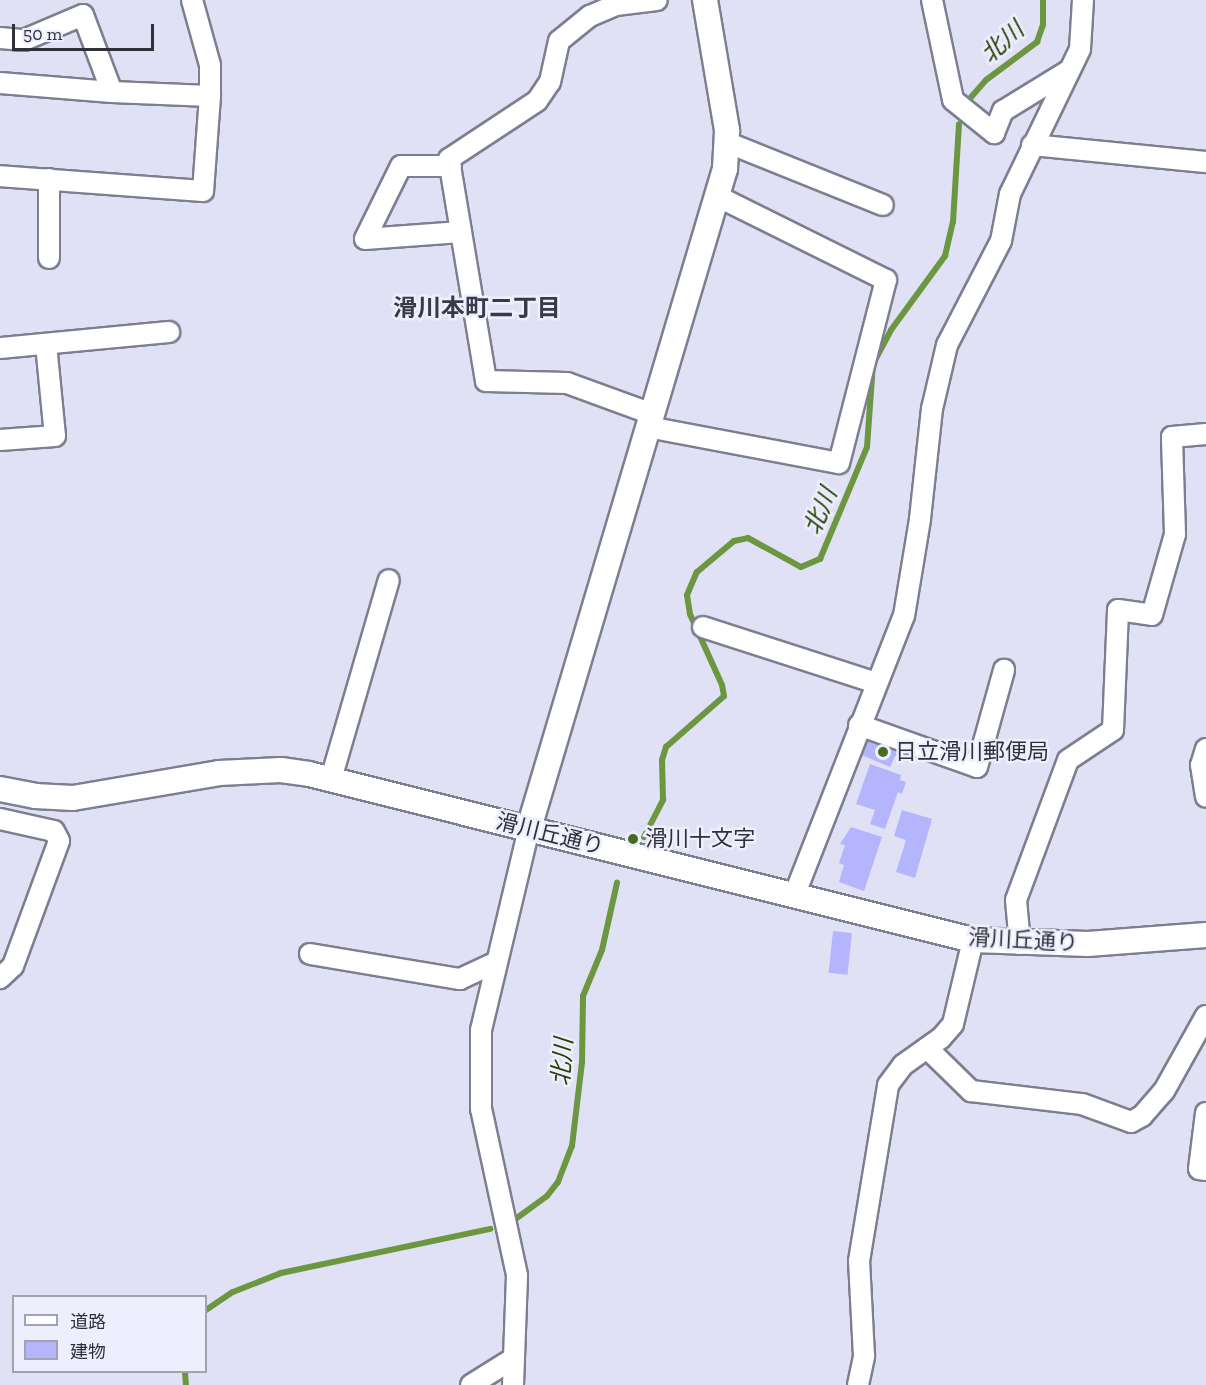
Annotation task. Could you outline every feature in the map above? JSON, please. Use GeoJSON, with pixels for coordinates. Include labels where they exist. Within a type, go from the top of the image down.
{"type":"FeatureCollection","features":[{"type":"Feature","properties":{"kind":"street"},"geometry":{"type":"LineString","coordinates":[[0,176],[203,191],[210,65],[192,0]]}},
{"type":"Feature","properties":{"kind":"street"},"geometry":{"type":"LineString","coordinates":[[657,0],[616,5],[598,13],[559,40],[549,82],[537,101],[449,159],[486,381],[567,383],[650,421],[839,463],[885,280],[717,196]]}},
{"type":"Feature","properties":{"kind":"street"},"geometry":{"type":"LineString","coordinates":[[513,1385],[517,1275],[481,1109],[481,1030],[495,963],[529,828],[725,169],[726,142],[705,0]]}},
{"type":"Feature","properties":{"kind":"street"},"geometry":{"type":"LineString","coordinates":[[932,0],[953,100],[994,134],[1003,111],[1068,71]]}},
{"type":"Feature","properties":{"kind":"street"},"geometry":{"type":"LineString","coordinates":[[794,896],[859,725],[904,616],[920,519],[932,409],[947,345],[1001,241],[1010,194],[1080,50],[1088,1]]}},
{"type":"Feature","properties":{"kind":"street"},"geometry":{"type":"LineString","coordinates":[[0,38],[24,40],[83,15],[112,92]]}},
{"type":"Feature","properties":{"kind":"street"},"geometry":{"type":"LineString","coordinates":[[0,82],[112,92],[210,96]]}},
{"type":"Feature","properties":{"kind":"street"},"geometry":{"type":"LineString","coordinates":[[726,142],[883,205]]}},
{"type":"Feature","properties":{"kind":"street"},"geometry":{"type":"LineString","coordinates":[[1032,145],[1206,162]]}},
{"type":"Feature","properties":{"kind":"street"},"geometry":{"type":"LineString","coordinates":[[451,166],[401,166],[365,238],[461,231]]}},
{"type":"Feature","properties":{"kind":"street"},"geometry":{"type":"LineString","coordinates":[[49,179],[49,258]]}},
{"type":"Feature","properties":{"kind":"street"},"geometry":{"type":"LineString","coordinates":[[0,348],[169,332]]}},
{"type":"Feature","properties":{"kind":"street"},"geometry":{"type":"LineString","coordinates":[[0,441],[55,436],[46,344]]}},
{"type":"Feature","properties":{"kind":"street"},"geometry":{"type":"LineString","coordinates":[[1020,944],[1016,900],[1068,760],[1113,730],[1118,610],[1152,615],[1175,534],[1172,437],[1206,434]]}},
{"type":"Feature","properties":{"kind":"street"},"geometry":{"type":"LineString","coordinates":[[331,779],[389,580]]}},
{"type":"Feature","properties":{"kind":"street"},"geometry":{"type":"LineString","coordinates":[[703,627],[876,682]]}},
{"type":"Feature","properties":{"kind":"street"},"geometry":{"type":"LineString","coordinates":[[859,725],[977,767],[1004,670]]}},
{"type":"Feature","properties":{"kind":"street"},"geometry":{"type":"LineString","coordinates":[[1206,749],[1201,765],[1206,797]]}},
{"type":"Feature","properties":{"kind":"street","name":"滑川丘通り"},"geometry":{"type":"LineString","coordinates":[[0,789],[35,796],[73,798],[256,770],[331,779],[973,940],[1020,944],[1088,944],[1206,935]]}},
{"type":"Feature","properties":{"kind":"street"},"geometry":{"type":"LineString","coordinates":[[0,819],[54,831],[59,841],[14,966],[0,978]]}},
{"type":"Feature","properties":{"kind":"street"},"geometry":{"type":"LineString","coordinates":[[858,1385],[864,1356],[860,1253],[888,1085],[903,1065],[927,1048],[953,1024],[973,940]]}},
{"type":"Feature","properties":{"kind":"street"},"geometry":{"type":"LineString","coordinates":[[310,954],[460,979],[495,963]]}},
{"type":"Feature","properties":{"kind":"street"},"geometry":{"type":"LineString","coordinates":[[927,1048],[971,1091],[1082,1104],[1131,1122],[1142,1116],[1164,1091],[1206,1016]]}},
{"type":"Feature","properties":{"kind":"street"},"geometry":{"type":"LineString","coordinates":[[1204,1172],[1206,1113]]}},
{"type":"Feature","properties":{"kind":"street"},"geometry":{"type":"LineString","coordinates":[[471,1385],[514,1358]]}},
{"type":"Feature","properties":{"kind":"building"},"geometry":{"type":"Polygon","coordinates":[[[866,735],[913,753],[909,762],[895,756],[890,767],[859,754],[866,735]]]}},
{"type":"Feature","properties":{"kind":"building"},"geometry":{"type":"Polygon","coordinates":[[[870,764],[901,775],[900,780],[906,782],[902,794],[898,792],[885,829],[870,824],[875,810],[856,804],[870,764]]]}},
{"type":"Feature","properties":{"kind":"building"},"geometry":{"type":"Polygon","coordinates":[[[902,810],[932,819],[915,878],[896,872],[906,840],[894,836],[902,810]]]}},
{"type":"Feature","properties":{"kind":"building"},"geometry":{"type":"Polygon","coordinates":[[[851,827],[882,837],[864,891],[839,882],[844,865],[839,863],[845,845],[840,844],[851,827]]]}},
{"type":"Feature","properties":{"kind":"building"},"geometry":{"type":"Polygon","coordinates":[[[833,931],[852,933],[848,975],[829,973],[833,931]]]}},
{"type":"Feature","properties":{"kind":"waterway","name":"北川"},"geometry":{"type":"LineString","coordinates":[[966,103],[986,80],[1037,42],[1043,25],[1043,0]]}},
{"type":"Feature","properties":{"kind":"waterway","name":"北川"},"geometry":{"type":"LineString","coordinates":[[644,837],[663,800],[662,760],[666,747],[724,696],[722,685],[690,614],[687,595],[697,572],[734,541],[748,538],[801,567],[820,559],[867,447],[873,364],[891,330],[945,256],[953,222],[959,124]]}},
{"type":"Feature","properties":{"kind":"waterway","name":"北川"},"geometry":{"type":"LineString","coordinates":[[510,1223],[547,1196],[558,1182],[572,1146],[582,1062],[583,996],[602,950],[617,883]]}},
{"type":"Feature","properties":{"kind":"waterway","name":"北川"},"geometry":{"type":"LineString","coordinates":[[207,1309],[233,1292],[281,1273],[490,1229]]}},
{"type":"Feature","properties":{"kind":"waterway","name":"北川"},"geometry":{"type":"LineString","coordinates":[[185,1373],[186,1385]]}},
{"type":"Feature","properties":{"kind":"place","name":"日立滑川郵便局"},"geometry":{"type":"Point","coordinates":[883,752]}},
{"type":"Feature","properties":{"kind":"place","name":"滑川十文字"},"geometry":{"type":"Point","coordinates":[633,839]}},
{"type":"Feature","properties":{"kind":"district","name":"滑川本町二丁目"},"geometry":{"type":"Point","coordinates":[477,308]}}]}
